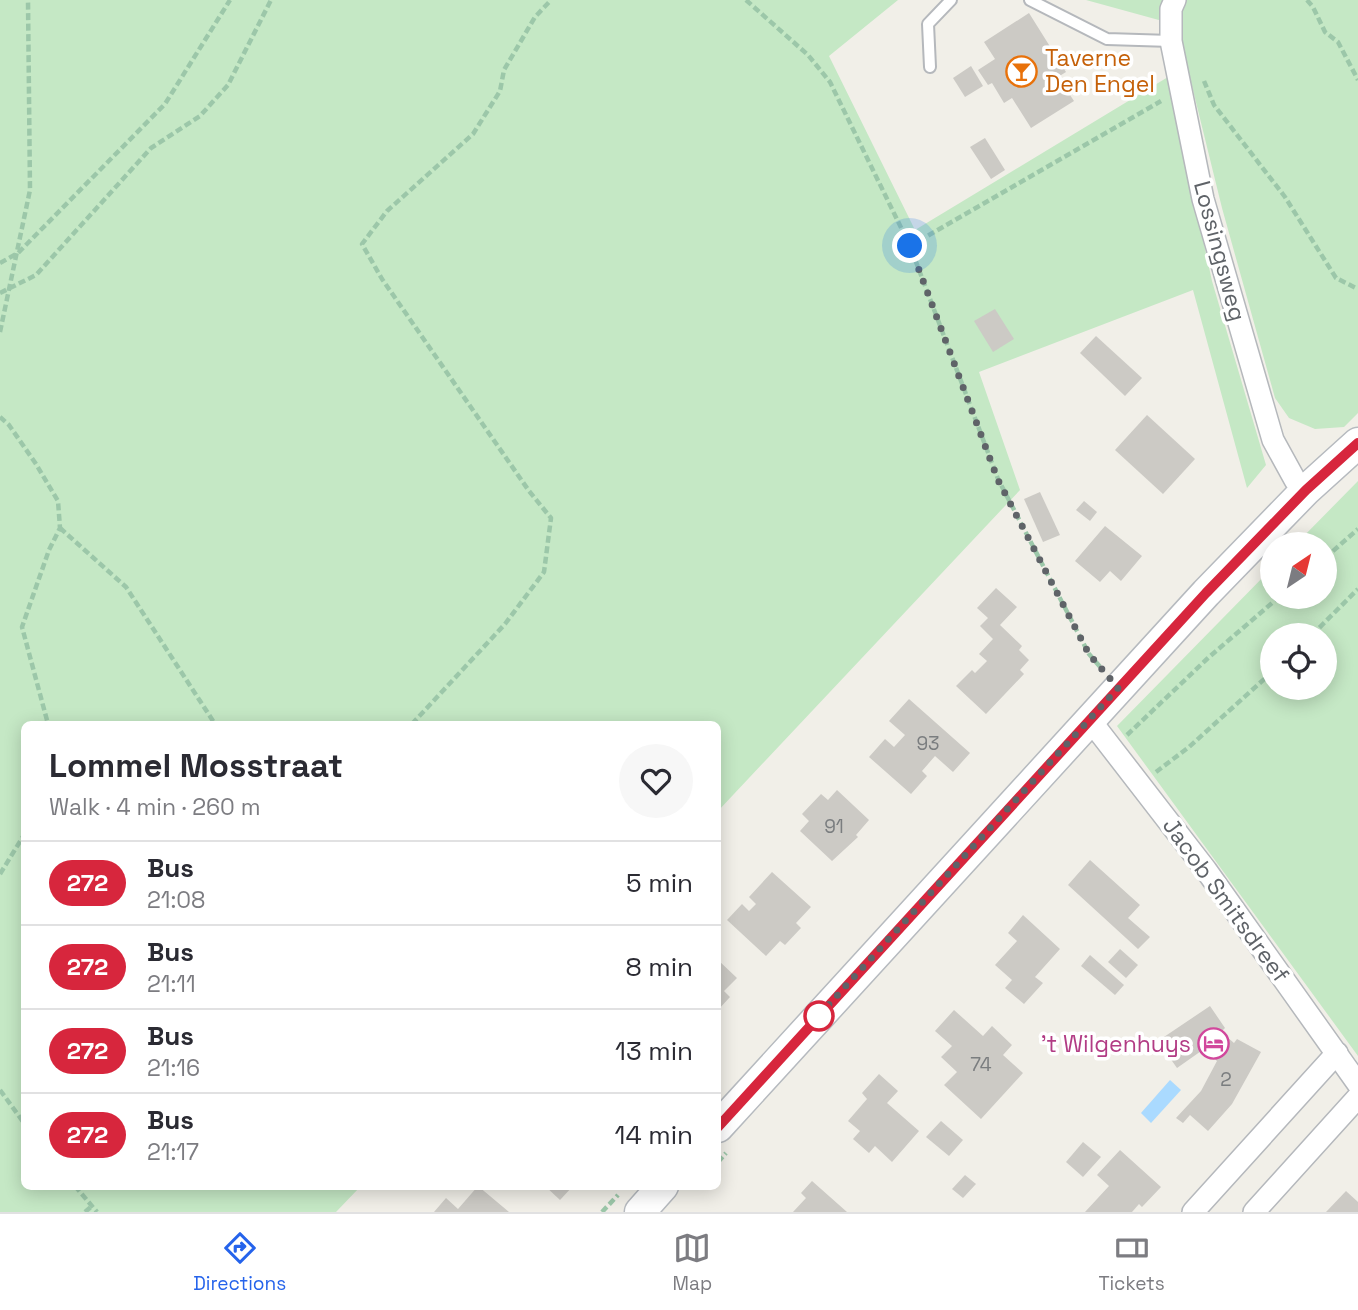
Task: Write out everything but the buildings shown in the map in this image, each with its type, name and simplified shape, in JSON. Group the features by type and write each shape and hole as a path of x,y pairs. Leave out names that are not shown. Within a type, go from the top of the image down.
{"main road":[{"path":"721,1124 1118,688 1306,490 1358,443"},
{"path":"640,1212 659,1190"}],"street":[{"name":"Lossingsweg","path":"1175,0 1171,9 1171,41 1203,199 1273,440 1290,471 1306,490"},
{"name":"Jacob Smitsdreef","path":"1090,720 1206,870 1358,1084"},
{"path":"1193,1212 1337,1053"},
{"path":"1254,1212 1358,1097"}],"lane":[{"path":"930,67 928,24 951,0"},
{"path":"1030,0 1107,39 1171,41"}],"path":[{"path":"0,332 30,190 28,0"},
{"path":"0,262 18,253 165,104 230,0"},
{"path":"0,293 36,275 151,148 200,116 228,85 271,0"},
{"path":"415,721 505,624 544,572 551,518 529,491 382,279 362,244 387,211 472,134 500,92 504,70 510,59 535,17 551,0"},
{"path":"746,0 808,55 830,82 910,246 998,480 1089,654 1118,688"},
{"path":"1307,0 1325,32 1338,42 1358,80"},
{"path":"910,246 1181,89"},
{"path":"1214,105 1284,197 1336,278 1358,289"},
{"path":"0,417 9,425 36,464 58,501 60,528 49,550 22,627 47,721"},
{"path":"60,528 126,587 213,721"},
{"path":"1337,547 1358,529"},
{"path":"1324,623 1358,589"},
{"path":"1112,748 1265,609"},
{"path":"1140,784 1189,747 1260,683"},
{"path":"0,874 21,839"},
{"path":"0,1090 21,1119"},
{"path":"78,1190 97,1212"},
{"path":"85,1212 92,1206"}],"green space":[{"path":"0,0 898,0 829,56 915,230 1168,77 1212,281 1266,465 1247,488 1193,290 979,372 1020,490 721,808 721,721 21,721 21,1190 357,1190 336,1212 0,1212"},
{"path":"1086,0 1358,0 1358,413 1344,427 1315,429 1289,418 1275,398 1222,208 1177,25"},
{"path":"1358,481 1358,1056 1117,726 1260,580 1260,609 1337,609 1337,532 1308,532"}],"water":[{"path":"1170,1080 1181,1090 1151,1123 1141,1113"}],"bus line":[{"name":"272","path":"721,1124 1206,593 1306,490 1358,443"}],"place":[{"name":"Taverne Den Engel","path":"1022,71"},
{"name":"'t Wilgenhuys","path":"1214,1044"}],"route":[{"path":"819,1016 811,1024 1118,688 1089,654 998,480 910,246"}]}
